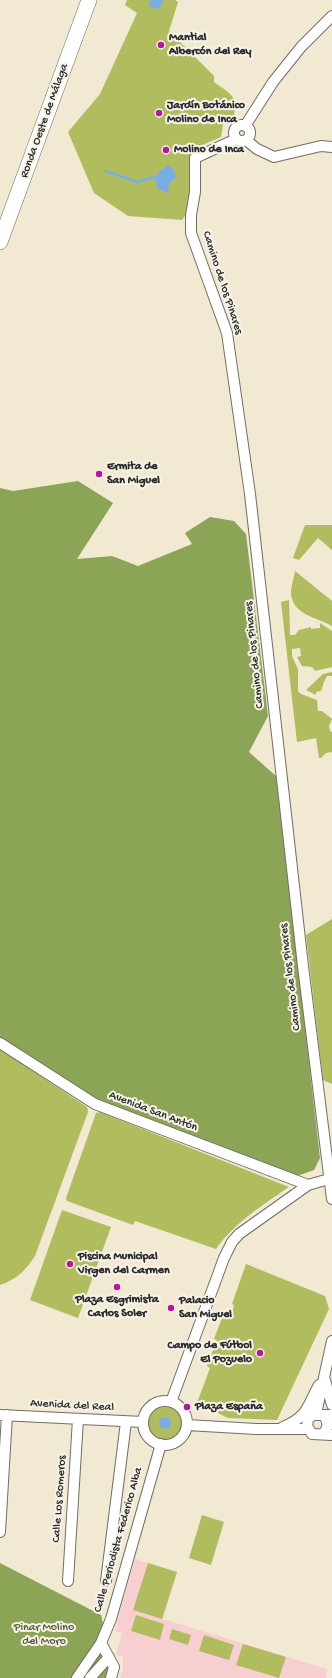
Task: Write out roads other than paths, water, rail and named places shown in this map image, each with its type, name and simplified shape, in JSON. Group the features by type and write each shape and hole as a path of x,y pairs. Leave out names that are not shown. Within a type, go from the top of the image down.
{"highway":[{"name":"Ronda Oeste de Málaga","path":"0,242 89,0"}],"street":[{"path":"332,16 301,47 273,82 245,126 240,125 236,128 234,135 274,157 321,146 332,147"},
{"name":"Camino de los Pinares","path":"241,139 196,158 195,192 191,215 191,233 227,333 250,494 303,966 332,1199"},
{"name":"Avenida San Antón","path":"0,1043 95,1104 308,1185"},
{"path":"171,1402 224,1258 232,1242 239,1234 308,1185 329,1179"},
{"path":"187,1425 308,1429 316,1435 327,1434 328,1425 324,1415 324,1376 332,1341"},
{"path":"324,1376 332,1405"},
{"path":"280,1429 292,1424 309,1408 314,1394 324,1376"},
{"path":"158,1402 171,1402 178,1405 186,1417 187,1425 185,1432 181,1438 168,1445 154,1442 144,1430 143,1422 148,1410 158,1402"},
{"path":"0,1532 4,1415"},
{"name":"Avenida del Real","path":"4,1415 143,1422"},
{"path":"308,1429 308,1419 324,1415"},
{"name":"Calle Los Romeros","path":"68,1581 78,1419"},
{"path":"106,1581 126,1422"},
{"name":"Calle Periodista Federico Alba","path":"77,1678 101,1643 110,1619 160,1444"},
{"path":"101,1643 114,1667 111,1678"},
{"path":"90,1678 109,1657"}],"water":[{"path":"150,0 163,0 158,9 149,6"},
{"path":"168,165 173,169 177,178 169,184 168,190 170,192 168,193 158,189 155,177"},
{"path":"163,1417 167,1417 171,1423 167,1429 163,1429 159,1425 159,1421"}],"waterway":[{"path":"106,171 137,182 155,177"}],"place":[{"name":"Mantial Albercón del Rey","path":"161,45"},
{"name":"Jardín Botánico Molino de Inca","path":"159,113"},
{"name":"Molino de Inca","path":"166,150"},
{"name":"Ermita de San Miguel","path":"99,474"},
{"name":"Piscina Municipal Virgen del Carmen","path":"70,1264"},
{"name":"Plaza Esgrimista Carlos Soler","path":"117,1287"},
{"name":"Palacio San Miguel","path":"171,1308"},
{"name":"Campo de Fútbol El Pozuelo","path":"260,1353"},
{"name":"Plaza España","path":"187,1407"}],"park label":[{"name":"Pinar Molino del Moro","path":"44,1635"}]}
